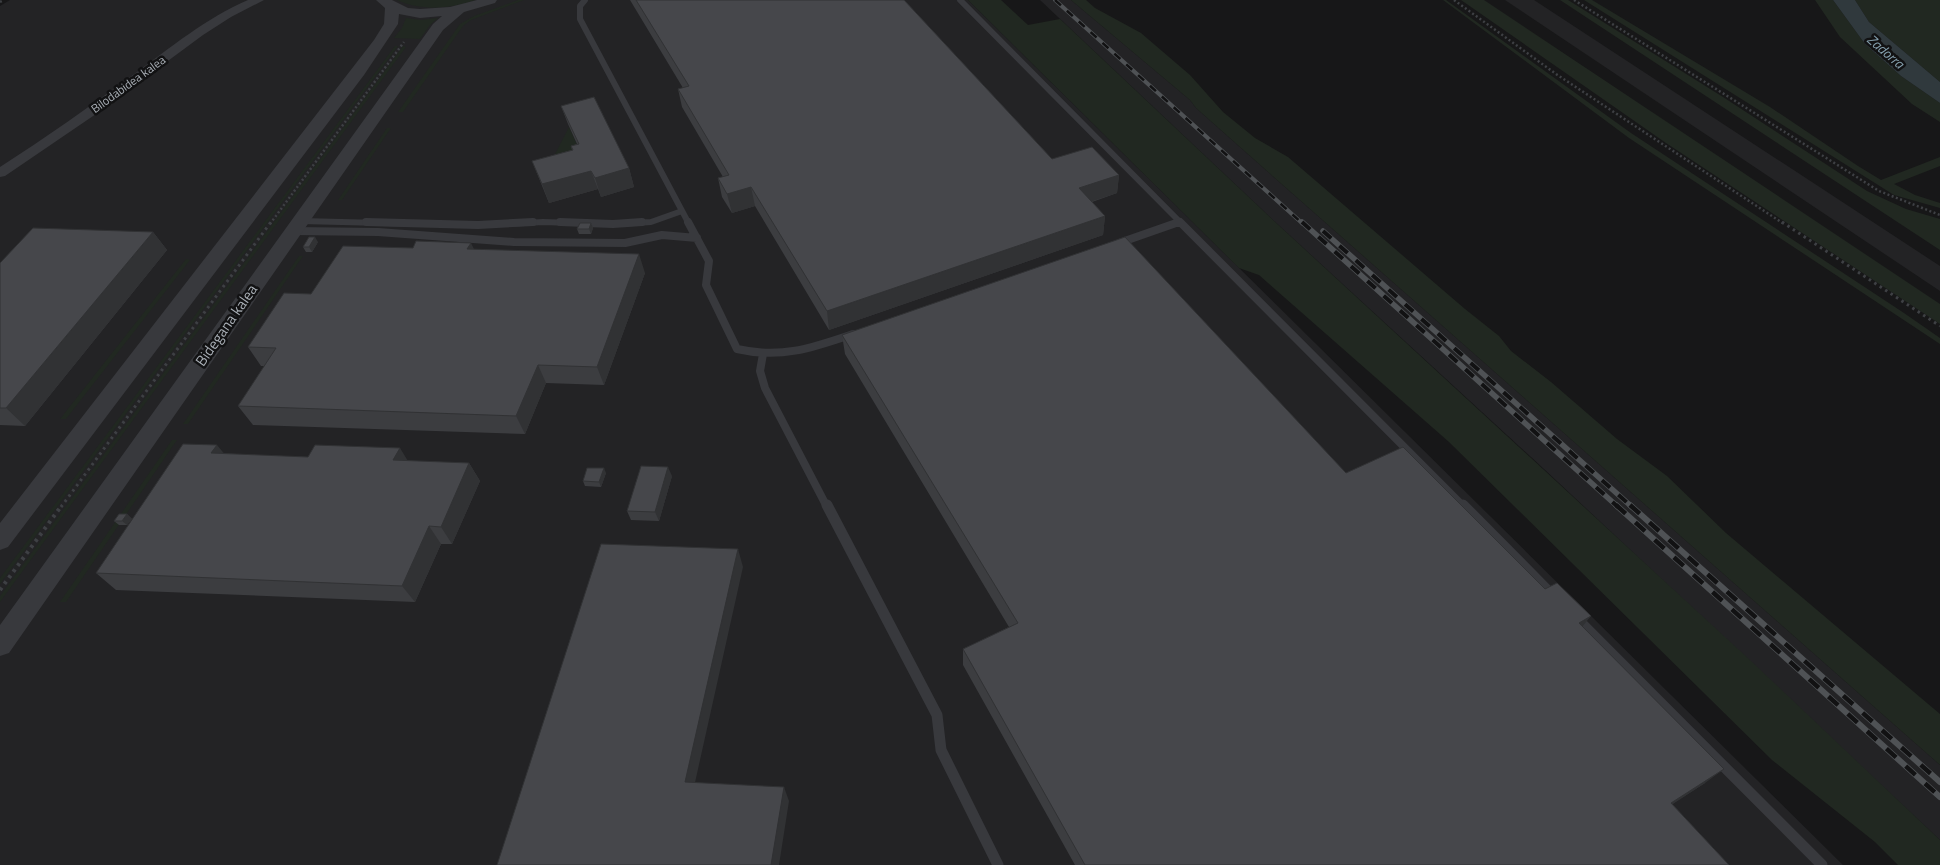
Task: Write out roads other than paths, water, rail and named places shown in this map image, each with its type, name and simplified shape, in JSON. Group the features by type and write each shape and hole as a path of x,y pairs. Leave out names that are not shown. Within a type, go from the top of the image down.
{"street":[{"name":"Bilodabidea kalea","path":"0,173 113,96 212,22 258,0"},
{"path":"0,540 359,72 381,41 390,24 387,4 410,12 425,13 458,10 490,0"},
{"name":"Bidegana kalea","path":"0,644 438,27 458,10"}],"lane":[{"path":"585,0 578,11 580,19 710,261 706,285 737,349 778,355 804,351 860,332"},
{"path":"960,0 1822,865"},
{"path":"297,226 543,222 621,224 652,222 682,211"},
{"path":"1114,244 1180,222"},
{"path":"297,226 514,242 625,243 668,235 697,238"},
{"path":"762,354 760,371 765,388 937,715 941,750 998,865"}],"water":[{"name":"Zadorra","path":"1833,0 1855,0 1869,22 1940,82 1940,103 1901,76 1865,44"}],"railway":[{"path":"1055,0 1303,224"},
{"path":"1302,222 1618,507"},
{"path":"1323,231 1632,507"},
{"path":"1616,505 1940,797"},
{"path":"1630,505 1940,782"}]}
